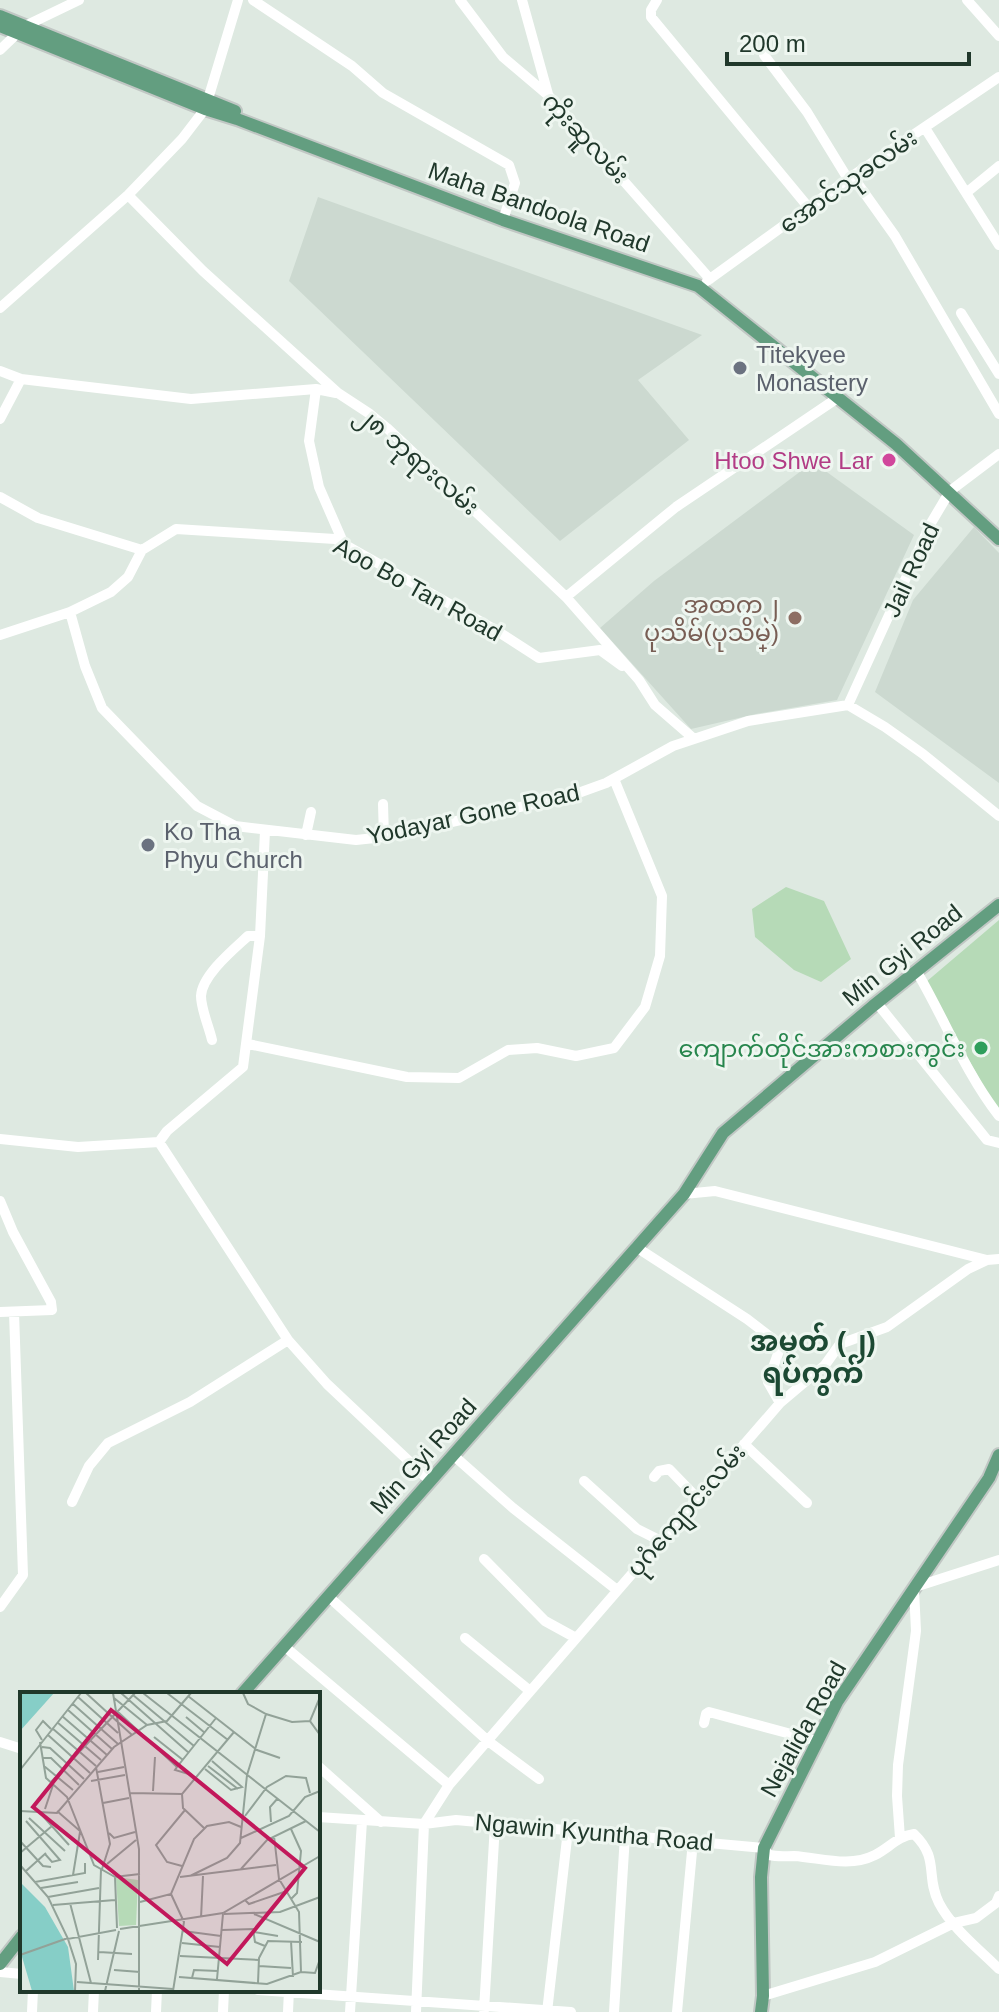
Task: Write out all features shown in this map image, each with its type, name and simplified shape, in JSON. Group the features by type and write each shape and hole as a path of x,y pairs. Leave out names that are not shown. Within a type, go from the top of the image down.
{"main road":[{"name":"Maha Bandoola Road","path":"0,16 20,29 206,105 505,216 704,282 834,382 999,527"},
{"name":"Maha Bandoola Road","path":"0,26 20,29"},
{"name":"Maha Bandoola Road","path":"704,282 839,397 953,488 999,539"},
{"name":"Min Gyi Road","path":"244,1692 684,1194 723,1133 999,905"},
{"name":"Nejalida Road","path":"761,2012 761,1877 764,1848 837,1702 989,1478 999,1455"},
{"path":"0,1964 20,1939"}],"street":[{"path":"0,50 20,29 79,0"},
{"path":"0,308 128,195 182,139 206,105 238,0"},
{"path":"253,0 352,66 383,93 509,165 515,183 505,216"},
{"name":"ကိုးဆူလမ်း","path":"460,0 503,57 549,96 704,282"},
{"path":"522,0 549,96"},
{"path":"657,0 651,17 809,208"},
{"path":"967,0 999,36"},
{"path":"764,55 895,236 999,414"},
{"name":"အောင်သုခလမ်း","path":"704,282 999,77"},
{"path":"925,128 999,245"},
{"path":"966,193 999,166"},
{"name":"၂၈ ဘုရားလမ်း","path":"128,195 203,271 338,393 387,428 566,597 639,680 655,705 693,738"},
{"path":"961,313 999,374"},
{"path":"0,371 21,379 191,399 316,389 338,393"},
{"path":"0,419 21,379"},
{"path":"316,389 309,441 319,487 343,542"},
{"path":"566,597 676,507 839,397"},
{"name":"Jail Road","path":"848,705 931,523 953,488 999,454"},
{"path":"0,497 38,518 142,550"},
{"name":"Aoo Bo Tan Road","path":"0,635 70,612 111,592 128,577 142,550 176,529 335,539 539,658 600,650 639,680"},
{"name":"Yodayar Gone Road","path":"70,612 85,666 102,708 197,806 235,826 265,831 356,840 384,837 570,796 614,779 673,746 748,721 848,705"},
{"path":"848,705 923,754 999,816"},
{"path":"248,1044 407,1077 459,1078 508,1050 537,1048 576,1056 614,1048 645,1007 660,956 662,896 614,779"},
{"path":"383,804 384,837"},
{"path":"306,835 311,812"},
{"path":"159,1142 167,1131 243,1067 260,936 265,831"},
{"path":"212,1040 201,996 207,980 222,960 248,936 260,936"},
{"path":"917,972 943,1024 999,1116"},
{"path":"877,1003 987,1140 999,1143"},
{"path":"0,1139 78,1147 159,1142"},
{"path":"159,1142 288,1340 327,1384 430,1481"},
{"path":"684,1194 715,1191 993,1260"},
{"path":"0,1201 51,1302 52,1310 0,1312"},
{"path":"636,1247 781,1345 768,1382 780,1403"},
{"name":"ပုဂံကျောင်းလမ်း","path":"424,1824 449,1785 780,1403 825,1365 840,1344 887,1327 968,1269 993,1260"},
{"path":"0,1607 23,1575 14,1312"},
{"path":"72,1502 89,1466 108,1443 190,1402 288,1340"},
{"path":"744,1444 807,1503"},
{"path":"453,1455 513,1508 617,1590"},
{"path":"654,1477 659,1471 669,1469 697,1498"},
{"path":"584,1481 637,1529 659,1540"},
{"path":"484,1559 545,1621 576,1638"},
{"path":"999,1560 915,1588 916,1631 898,1765 897,1796 900,1838 914,1834 927,1846 933,1890 941,1907 999,1969"},
{"path":"329,1597 488,1741 539,1779"},
{"path":"465,1638 530,1691"},
{"path":"284,1646 449,1785"},
{"path":"704,1723 709,1712 817,1741"},
{"path":"0,1742 20,1748"},
{"path":"320,1768 381,1822"},
{"name":"Ngawin Kyuntha Road","path":"320,1817 424,1824 456,1820 764,1848 769,1855 777,1857 850,1862 876,1854 900,1838"},
{"path":"350,2012 362,1821"},
{"path":"416,2006 424,1824"},
{"path":"484,2010 495,1824"},
{"path":"547,2011 568,1830"},
{"path":"614,2012 625,1835"},
{"path":"677,2012 693,1841"},
{"path":"763,1996 875,1962 954,1923 976,1918 996,1903 999,1896"},
{"path":"0,1972 20,1974"},
{"path":"32,2012 33,1992"},
{"path":"93,2012 94,1992"},
{"path":"156,2012 157,1992"},
{"path":"223,2012 224,1992"},
{"path":"301,1992 416,2006 571,2012"}],"shaded area":[{"path":"318,197 702,335 638,380 689,440 560,541 289,281"},
{"path":"813,462 914,535 837,700 691,729 600,628 654,581"},
{"path":"974,527 999,553 999,783 875,692 913,600"}],"green space":[{"path":"786,887 824,901 851,959 821,982 794,970 755,937 752,909"},
{"name":"ကျောက်တိုင်အားကစားကွင်း","path":"999,920 999,1114 926,982"}],"place":[{"name":"Titekyee Monastery","path":"740,368"},
{"name":"Htoo Shwe Lar","path":"889,460"},
{"name":"အထက၂ ပုသိမ်(ပုသိမ္)","path":"795,618"},
{"name":"Ko Tha Phyu Church","path":"148,845"},
{"name":"ကျောက်တိုင်အားကစားကွင်း","path":"981,1048"}],"district":[{"name":"အမှတ် (၂) ရပ်ကွက်","path":"813,1357"}]}
